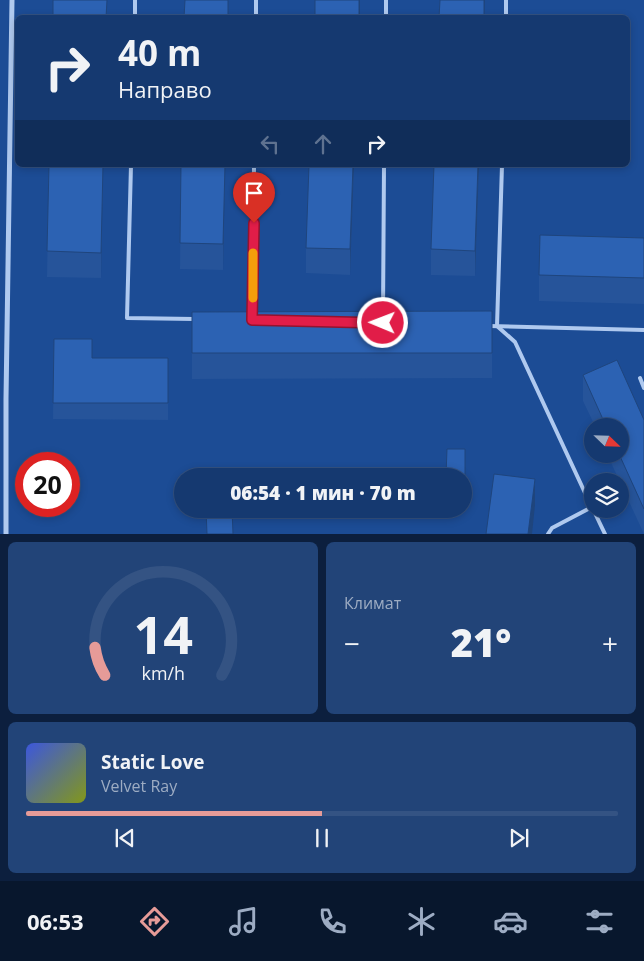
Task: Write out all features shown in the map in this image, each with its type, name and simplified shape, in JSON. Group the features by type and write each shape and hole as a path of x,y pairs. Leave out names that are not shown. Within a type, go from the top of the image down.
{"street":[{"path":"6,534 6,371 12,0"}],"lane":[{"path":"135,0 135,15"},
{"path":"256,0 256,15"},
{"path":"386,0 386,15"},
{"path":"506,0 506,15"},
{"path":"131,167 127,318 204,320"},
{"path":"252,320 254,167"},
{"path":"383,323 384,167"},
{"path":"497,326 502,167"},
{"path":"487,326 644,330"},
{"path":"497,326 515,342 584,489"},
{"path":"640,378 644,388"},
{"path":"548,534 552,528 584,512"},
{"path":"598,518 605,534"}],"building":[{"path":"53,0 107,0 106,15 53,15"},
{"path":"185,0 228,0 228,15 184,15"},
{"path":"315,0 359,0 359,15 315,15"},
{"path":"440,0 484,0 484,15 439,15"},
{"path":"49,167 103,167 101,253 47,251"},
{"path":"181,167 225,167 223,244 180,243"},
{"path":"309,167 353,167 350,249 306,248"},
{"path":"434,167 478,167 475,251 431,249"},
{"path":"540,235 644,238 644,278 539,275"},
{"path":"492,311 492,353 192,353 192,312"},
{"path":"54,339 92,339 92,358 168,358 168,403 53,403"},
{"path":"617,360 644,420 644,509 623,463 629,463 629,418 602,418 583,375"},
{"path":"447,449 465,449 465,468 446,468"},
{"path":"494,474 535,479 528,534 486,534"},
{"path":"206,518 232,518 233,534 207,534"}],"slow traffic":[{"path":"253,253 253,298"}],"route":[{"path":"254,223 252,320 383,323"}]}
